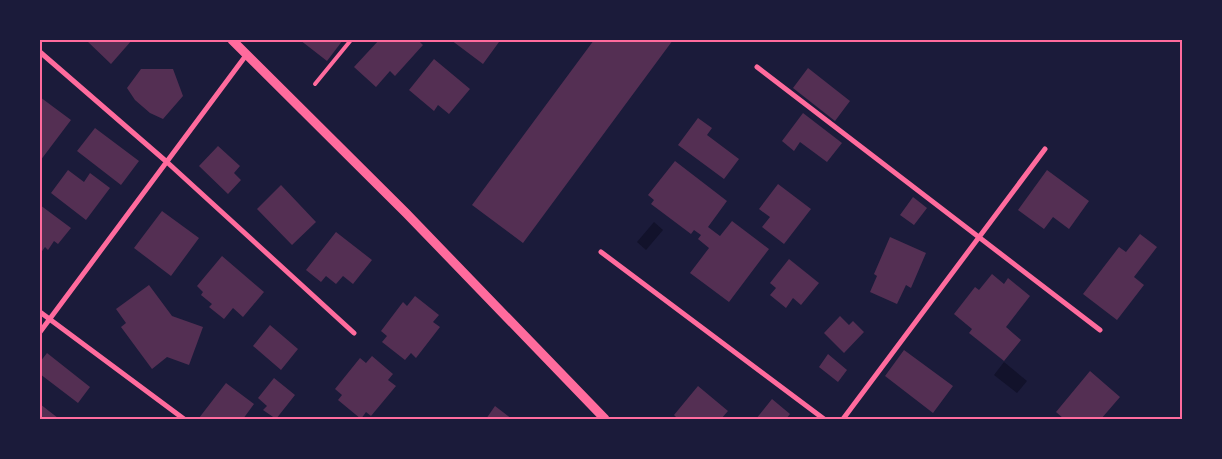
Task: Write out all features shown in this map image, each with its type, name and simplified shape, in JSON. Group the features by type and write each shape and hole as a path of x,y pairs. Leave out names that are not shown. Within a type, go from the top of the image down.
{"street":[{"path":"232,40 605,419"},
{"path":"40,52 168,163 354,334"},
{"path":"40,332 168,163 247,54"},
{"path":"757,67 1100,330"},
{"path":"842,419 1045,149"},
{"path":"601,252 824,419"},
{"path":"40,312 184,419"}],"lane":[{"path":"315,84 351,40"}],"shaded area":[{"path":"654,222 663,230 646,250 637,242"},
{"path":"1004,362 1027,381 1017,393 994,375"}],"building":[{"path":"86,40 132,40 111,64"},
{"path":"300,40 343,40 327,61"},
{"path":"379,40 418,40 423,45 395,76 390,71 376,87 354,67"},
{"path":"451,40 496,40 499,42 483,64"},
{"path":"594,40 673,40 523,243 472,205"},
{"path":"434,59 470,89 449,114 438,105 434,111 409,90"},
{"path":"808,68 850,101 835,121 793,88"},
{"path":"141,69 173,69 183,96 163,119 150,113 135,100 127,88"},
{"path":"40,97 71,120 40,161"},
{"path":"803,113 842,143 827,162 800,142 794,151 782,141"},
{"path":"698,118 712,128 707,135 739,159 724,179 678,145"},
{"path":"95,128 139,161 121,185 77,151"},
{"path":"218,146 240,166 234,173 241,180 228,194 199,166"},
{"path":"675,161 727,201 708,227 720,236 732,221 769,249 729,302 690,273 709,248 698,239 701,235 694,230 691,234 651,204 654,200 648,195"},
{"path":"68,170 84,182 90,173 110,188 86,220 51,193"},
{"path":"1047,170 1089,201 1069,229 1053,217 1044,229 1018,210"},
{"path":"778,184 811,209 784,244 762,227 770,217 759,209"},
{"path":"281,185 316,222 292,245 257,209"},
{"path":"913,197 927,208 914,225 900,215"},
{"path":"40,205 71,228 58,244 54,241 48,250 45,247 40,254"},
{"path":"162,211 199,238 171,276 134,248"},
{"path":"336,232 372,260 353,284 343,276 336,284 326,276 321,282 306,270"},
{"path":"1140,234 1157,247 1134,277 1144,285 1117,320 1083,294 1119,247 1126,252"},
{"path":"890,237 926,253 911,288 906,285 897,304 870,292 877,276 874,274"},
{"path":"222,256 264,292 243,317 233,308 224,319 209,307 212,304 201,295 203,292 197,286"},
{"path":"789,259 819,283 801,305 793,298 786,308 770,295 776,288 770,283"},
{"path":"992,274 1004,284 1008,278 1030,296 1006,327 1021,340 1004,361 969,333 972,329 954,314 975,287 979,290"},
{"path":"149,285 172,316 203,327 189,365 167,357 152,369 121,327 126,323 116,309"},
{"path":"415,296 439,315 433,322 440,327 416,358 411,353 405,360 382,342 387,336 381,331 403,302 407,306"},
{"path":"840,316 849,325 853,321 864,332 844,353 824,333"},
{"path":"270,325 298,349 281,370 253,346"},
{"path":"904,350 953,386 933,413 885,376"},
{"path":"47,353 90,387 78,403 40,374 40,362"},
{"path":"828,354 847,370 838,382 819,367"},
{"path":"372,356 393,374 388,380 396,386 371,416 366,412 361,419 338,400 342,395 335,389 360,358 366,363"},
{"path":"1090,371 1120,397 1101,419 1064,419 1056,412"},
{"path":"274,378 295,395 276,419 263,410 267,406 258,398"},
{"path":"226,383 254,404 243,419 199,418"},
{"path":"698,386 728,411 721,419 678,419 674,415"},
{"path":"772,399 790,414 786,419 756,419"},
{"path":"40,404 58,418 40,419"},
{"path":"495,406 512,419 486,419"}]}
